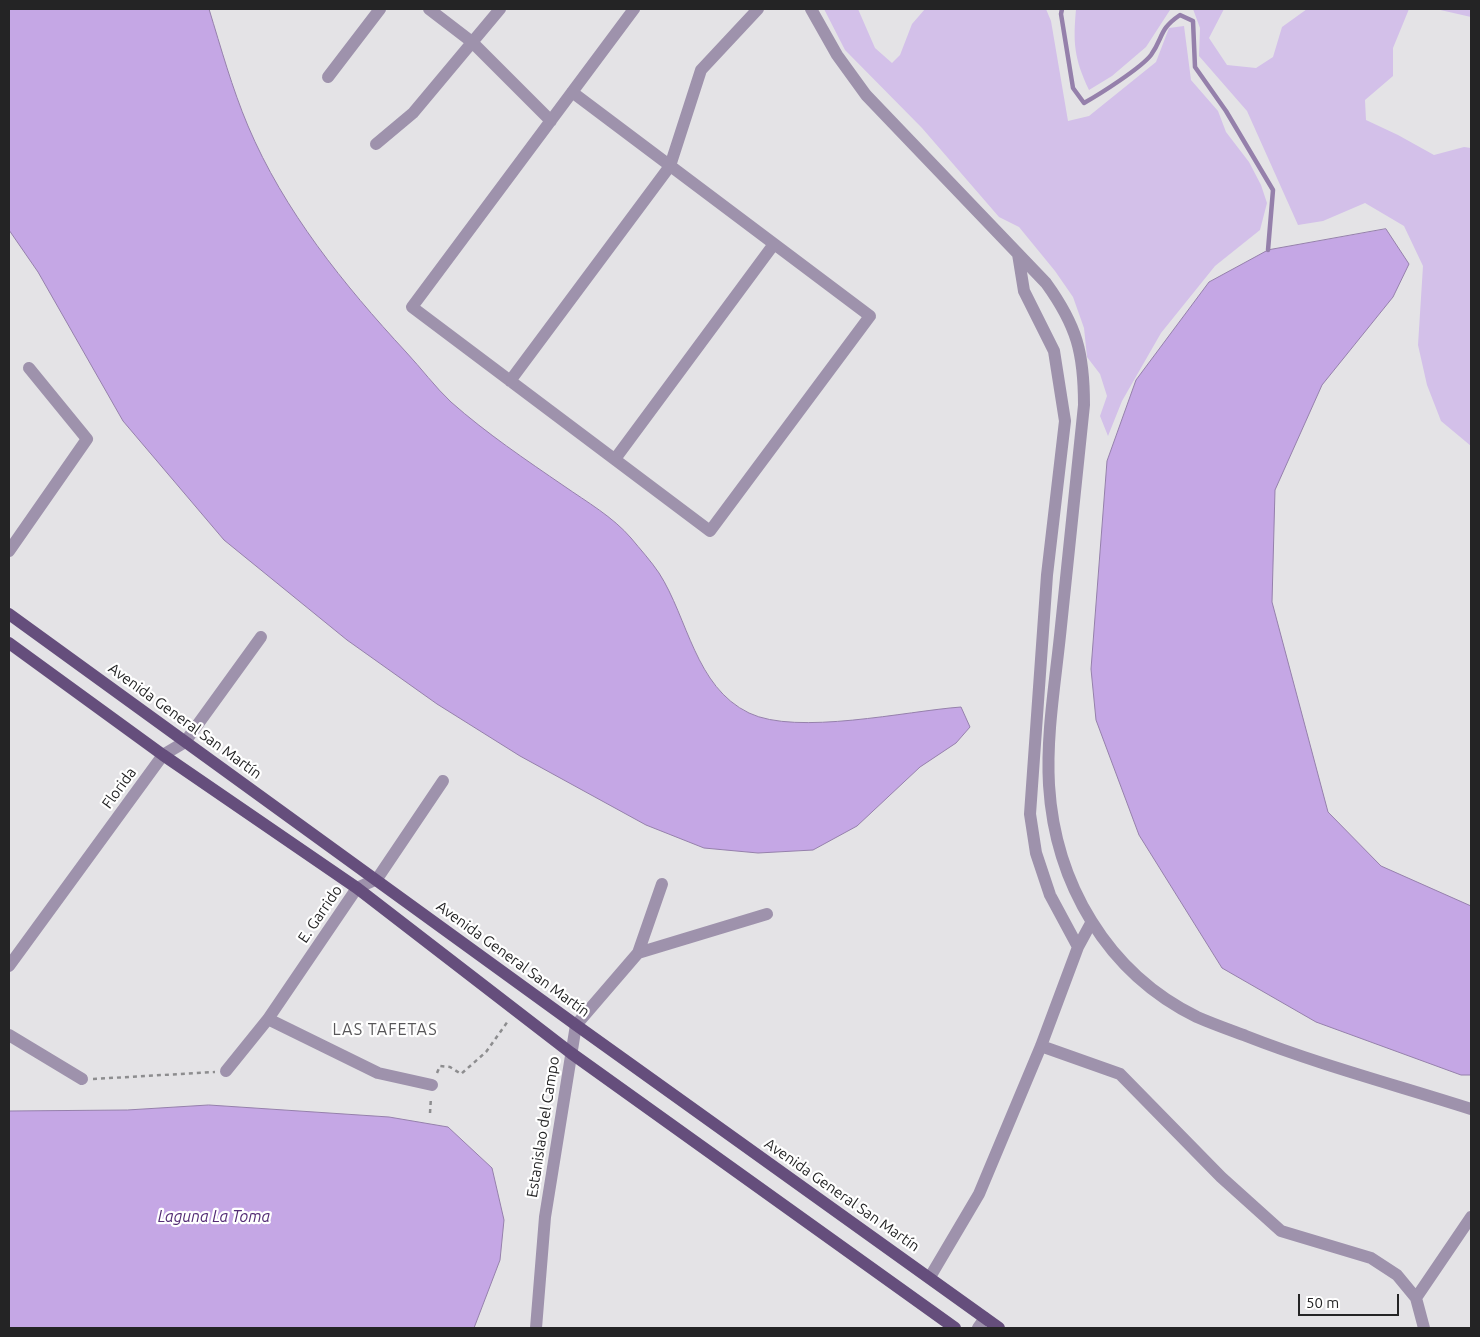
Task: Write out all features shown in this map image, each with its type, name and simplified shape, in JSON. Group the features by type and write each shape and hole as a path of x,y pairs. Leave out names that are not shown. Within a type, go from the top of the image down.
{"main road":[{"name":"Avenida General San Martín","path":"9,614 576,1025 930,1277 981,1323 999,1328"},
{"path":"9,643 163,755 357,888 571,1053 955,1328"}],"street":[{"path":"328,77 380,9"},
{"path":"429,9 472,42 551,122"},
{"path":"376,144 413,113 500,9"},
{"path":"572,92 870,316 710,532 412,307 551,122 572,92 634,9"},
{"path":"510,381 670,166 702,70 758,9"},
{"path":"811,9 837,55 866,95 1046,283 1065,310 1078,341 1084,372 1084,405 1051,723 1049,782 1053,824 1063,865 1091,923 1118,960 1157,993 1197,1017 1284,1051 1471,1109"},
{"path":"615,459 774,244"},
{"path":"1018,254 1024,291 1054,351 1065,421 1047,575 1030,814 1036,852 1050,895 1078,947"},
{"path":"9,551 87,439 29,368"},
{"name":"Florida","path":"9,966 163,755 184,742 261,637"},
{"path":"377,879 443,781"},
{"name":"E. Garrido","path":"226,1071 268,1019 357,888 377,879"},
{"path":"576,1025 638,953 662,884"},
{"path":"638,953 767,914"},
{"path":"930,1277 980,1194 1041,1046 1078,947 1091,923"},
{"path":"268,1019 378,1073 432,1085"},
{"name":"Estanislao del Campo","path":"536,1328 545,1217 576,1025"},
{"path":"9,1035 82,1080"},
{"path":"1041,1046 1120,1074 1221,1177 1282,1231 1370,1258 1397,1275 1416,1298 1424,1328"},
{"path":"1416,1298 1471,1217"}],"path":[{"path":"430,1113 432,1085 440,1066 450,1067 461,1074 486,1052 516,1010"},
{"path":"82,1080 226,1071"}],"shaded area":[{"path":"824,9 858,9 875,48 892,63 900,55 912,24 925,9 1046,9 1051,21 1068,121 1089,116 1156,62 1169,28 1184,26 1191,80 1218,111 1226,132 1249,162 1261,185 1267,203 1260,230 1215,266 1161,333 1122,401 1108,436 1100,416 1107,396 1100,374 1087,357 1084,328 1073,297 1055,271 1019,227 999,217 922,128 845,50"},
{"path":"1076,9 1175,9 1170,10 1146,47 1112,76 1089,90 1080,69 1076,50"},
{"path":"1193,9 1224,9 1209,38 1227,65 1256,68 1273,57 1282,27 1307,9 1409,9 1393,48 1393,76 1365,100 1366,120 1434,155 1464,147 1471,148 1471,446 1441,421 1427,385 1418,345 1423,266 1404,226 1365,203 1323,221 1298,225 1247,111 1199,56 1200,28"},
{"path":"1436,9 1471,9 1471,17"}],"water":[{"path":"9,9 209,9 232,83 248,126 279,188 317,246 383,327 451,402 506,446 591,504 624,530 659,573 704,669 716,686 731,701 749,713 770,720 795,722 852,720 961,707 970,727 956,743 920,767 857,826 813,850 758,853 704,848 646,825 520,756 437,704 347,640 224,540 123,421 38,272 9,230"},
{"path":"1386,229 1409,264 1393,297 1322,385 1275,490 1272,602 1328,812 1381,866 1471,906 1471,1075 1461,1075 1316,1022 1222,968 1139,835 1096,720 1091,669 1107,461 1136,380 1209,282 1268,250"},
{"name":"Laguna La Toma","path":"209,1105 389,1117 448,1127 492,1168 504,1220 500,1260 474,1328 9,1328 9,1111 127,1110"}],"waterway":[{"path":"1062,9 1061,14 1073,88 1084,103 1139,67 1151,55 1168,25 1173,20 1180,15 1193,21 1195,67 1226,111 1273,190 1268,250"}],"district":[{"name":"LAS TAFETAS","path":"385,1030"}]}
